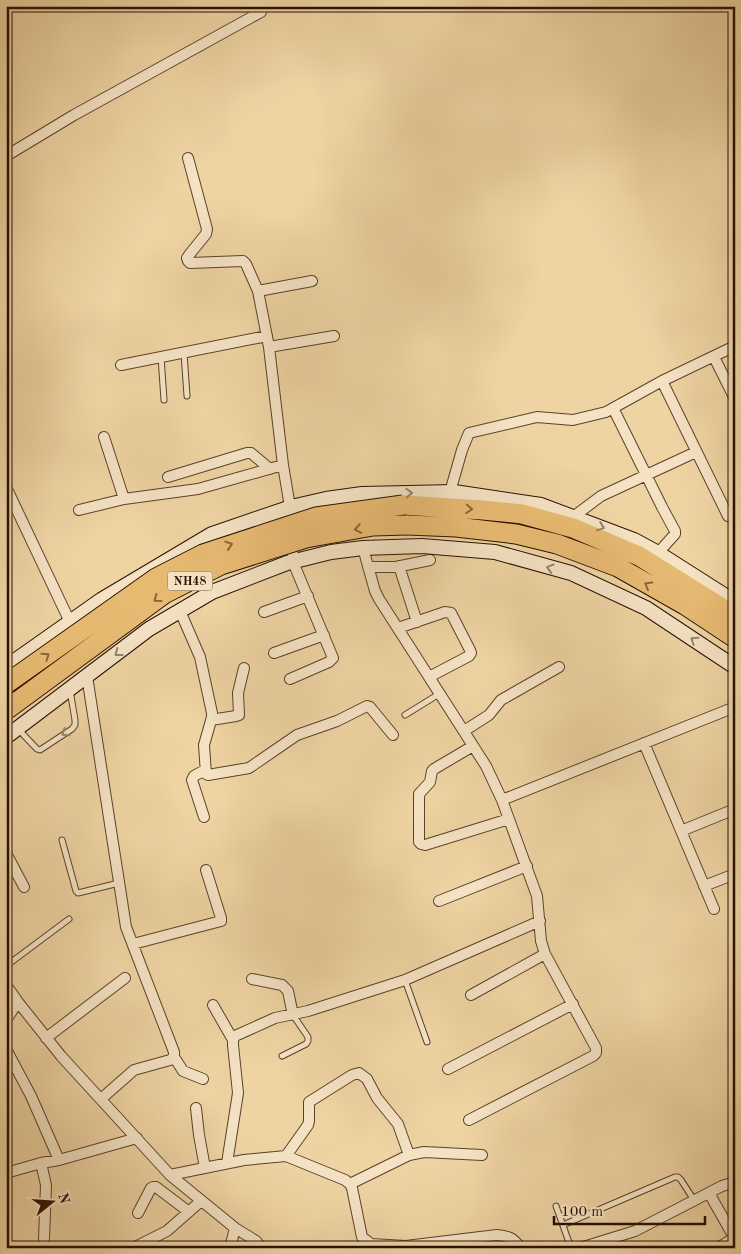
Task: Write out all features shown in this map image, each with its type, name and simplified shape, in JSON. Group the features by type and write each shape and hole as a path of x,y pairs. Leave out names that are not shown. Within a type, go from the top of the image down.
{"highway":[{"name":"NH48","path":"6,684 156,578 203,554 316,517 403,505 522,514 573,528 639,556 735,616"},
{"name":"NH48","path":"6,710 164,594 221,565 306,538 373,526 456,527 516,534 557,544 618,567 685,605 735,638"}],"street":[{"path":"6,156 74,115 261,12"},
{"path":"188,158 208,229 187,258 188,261 190,263 243,261 258,291 268,341 283,465 295,507 297,561 308,596 332,654 332,660 290,679"},
{"path":"258,291 312,281"},
{"path":"121,365 184,353 268,341 334,336"},
{"path":"450,492 469,433 537,417 572,420 606,412 662,381 735,346"},
{"path":"714,357 735,399"},
{"path":"662,381 728,516"},
{"path":"613,408 675,534 658,553"},
{"path":"104,437 124,499"},
{"path":"573,516 596,500 646,474 696,452"},
{"path":"168,477 247,453 251,453 270,469"},
{"path":"79,510 124,499 198,489 283,465"},
{"path":"6,486 70,622"},
{"path":"6,667 101,600 212,534 295,507 326,499 362,494 450,492 541,505 634,540 735,602"},
{"path":"12,732 149,629 212,592 287,563 332,552 363,548 422,546 495,552 571,574 646,608 735,667"},
{"path":"363,548 378,599 486,766 502,800 538,896 541,941 545,954 596,1048 596,1053 593,1056 469,1120"},
{"path":"368,567 399,566 430,560"},
{"path":"399,566 417,622"},
{"path":"264,612 308,596"},
{"path":"180,611 201,662 212,713 204,745 206,774 249,768 297,735 337,721 367,706 370,707 393,735"},
{"path":"398,628 446,612 451,613 471,653 469,656 429,677"},
{"path":"274,653 324,635"},
{"path":"464,731 489,715 501,700 559,667"},
{"path":"211,720 239,714 238,693 244,668"},
{"path":"87,676 126,927 174,1052 174,1057 183,1071 203,1079"},
{"path":"502,800 735,707"},
{"path":"644,743 714,909"},
{"path":"473,746 434,769 430,782 418,794 419,842 425,845 509,818"},
{"path":"204,817 192,780 194,776 205,770"},
{"path":"681,831 735,809"},
{"path":"6,853 24,887"},
{"path":"439,901 527,866"},
{"path":"133,944 221,921 222,918 206,870"},
{"path":"704,886 735,874"},
{"path":"233,1040 236,1036 270,1020 308,1011 405,980 540,921"},
{"path":"472,995 545,954"},
{"path":"46,1038 124,978"},
{"path":"252,979 282,985 288,991 293,1015"},
{"path":"6,985 61,1056 170,1175 235,1228 256,1241 261,1248"},
{"path":"6,1020 18,1002"},
{"path":"448,1069 572,1004"},
{"path":"213,1005 233,1040 238,1093 227,1163"},
{"path":"6,1050 31,1096 59,1160"},
{"path":"101,1099 134,1070 170,1060 174,1057"},
{"path":"286,1156 308,1126 309,1102 352,1075 359,1073 366,1079 377,1098 398,1124 409,1154"},
{"path":"196,1108 206,1168"},
{"path":"6,1172 59,1160 137,1138"},
{"path":"350,1184 409,1154 424,1152 482,1155"},
{"path":"170,1175 244,1160 286,1156 345,1180 350,1184 362,1237 371,1244 405,1247 497,1235 508,1236 516,1241 520,1248"},
{"path":"41,1163 46,1185 44,1238"},
{"path":"580,1248 635,1231 722,1186 735,1182"},
{"path":"138,1213 151,1188 154,1186 189,1212"},
{"path":"709,1193 735,1238 718,1248"},
{"path":"133,1248 167,1232 202,1201"},
{"path":"230,1248 235,1228"}],"lane":[{"path":"184,353 187,396"},
{"path":"161,358 164,400"},
{"path":"12,732 40,750 72,729 75,725 75,720 70,689"},
{"path":"405,715 440,694"},
{"path":"62,840 78,893 119,883"},
{"path":"6,966 69,919"},
{"path":"405,980 428,1042"},
{"path":"282,1056 306,1044 308,1041 293,1015"},
{"path":"563,1225 675,1177 681,1180 694,1200"},
{"path":"556,1206 571,1248"}]}
